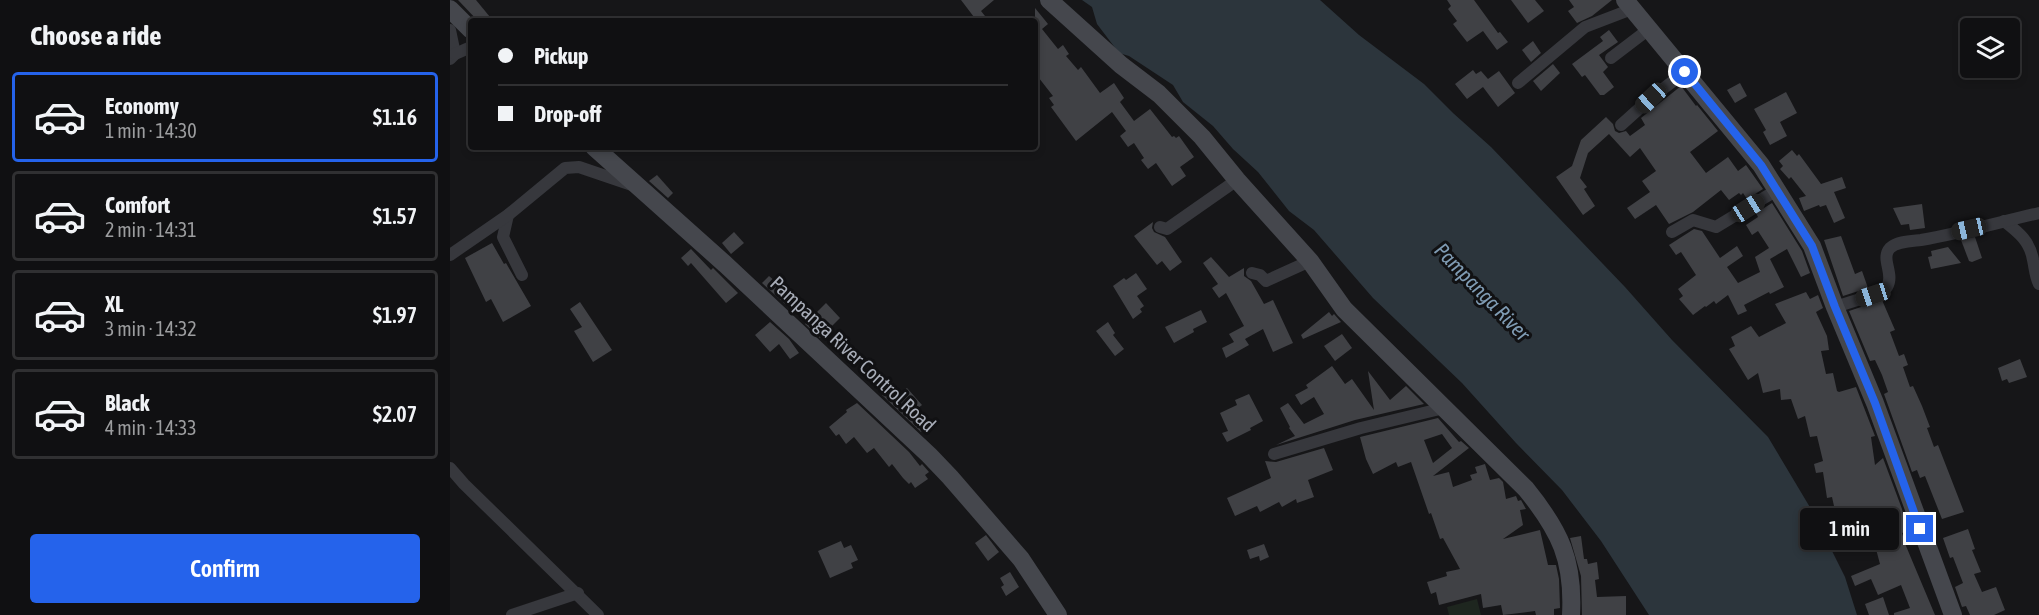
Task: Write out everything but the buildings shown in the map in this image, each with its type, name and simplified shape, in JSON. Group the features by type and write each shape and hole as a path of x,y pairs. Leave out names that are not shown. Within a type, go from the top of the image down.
{"street":[{"path":"1049,0 1121,65 1159,94 1202,137 1237,180 1310,261 1344,309 1526,489 1550,522 1564,549 1570,568 1571,615"},
{"path":"1518,83 1585,27 1628,4 1685,72 1761,165 1812,246 1875,403 1953,615"},
{"path":"450,9 468,27"},
{"path":"1611,57 1649,29"},
{"path":"450,30 453,57 468,49"},
{"path":"1621,125 1685,72"},
{"name":"Pampanga River Control Road","path":"597,150 811,344 943,470 1021,559 1058,615"},
{"path":"450,255 508,215 560,171 569,167 579,167 639,187"},
{"path":"1160,227 1167,229 1178,223 1237,180"},
{"path":"1672,232 1693,220 1716,227 1777,190"},
{"path":"1835,307 1873,295 1887,287 1891,276 1886,260 1887,253 1896,244 2039,213"},
{"path":"508,215 503,237 522,275"},
{"path":"2004,221 2025,238 2039,284"},
{"path":"1252,273 1260,275 1266,281 1310,261"},
{"path":"1274,454 1361,428 1444,408"},
{"path":"450,468 598,615"},
{"path":"512,615 578,593"}],"shaded area":[{"path":"1477,599 1481,615 1449,615 1447,607"}],"water":[{"name":"Pampanga River","path":"1082,0 1320,0 1359,35 1424,84 1491,147 1625,287 1672,340 1768,437 1811,509 1845,577 1857,615 1649,615 1601,541 1562,490 1462,383 1373,298 1314,230 1289,211 1258,172 1213,126 1183,102 1173,85 1129,56 1119,53 1097,24 1092,7"}],"route":[{"path":"1685,72 1761,165 1812,246 1875,403 1920,529"}]}
